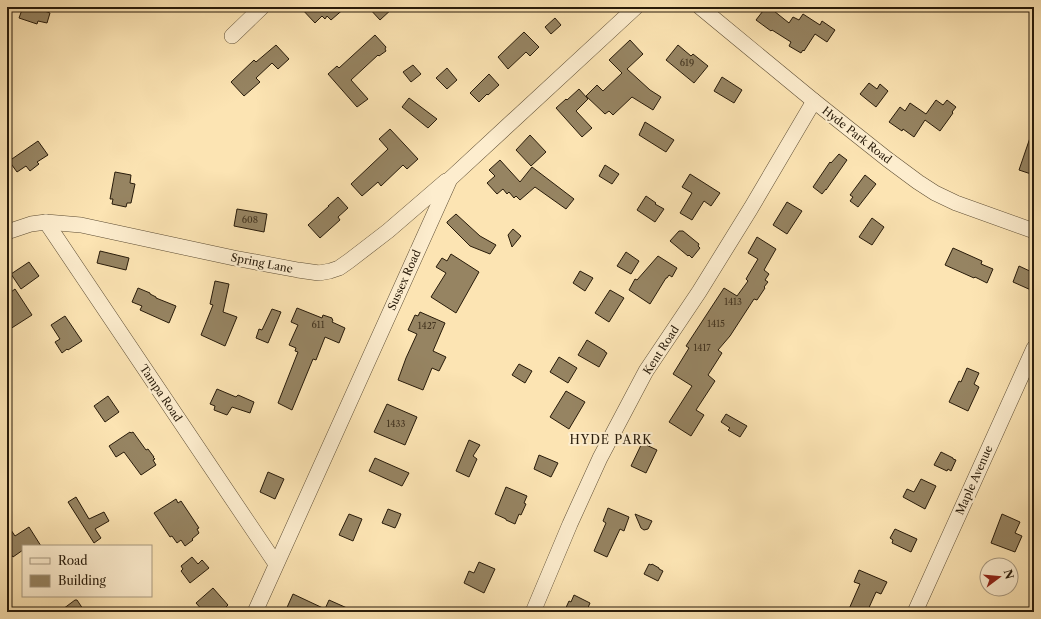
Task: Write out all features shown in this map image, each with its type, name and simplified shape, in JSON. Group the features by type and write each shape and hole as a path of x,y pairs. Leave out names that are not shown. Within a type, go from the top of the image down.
{"street":[{"path":"232,36 262,7"},
{"name":"Sussex Road","path":"255,612 450,179 636,7"},
{"name":"Hyde Park Road","path":"700,7 814,101 918,182 935,193 956,203 1034,231"},
{"name":"Kent Road","path":"533,612 600,458 643,378 751,208 814,101"},
{"name":"Spring Lane","path":"7,232 31,224 46,222 81,225 234,258 319,273 339,268 349,261 388,231 450,179"},
{"name":"Tampa Road","path":"46,222 276,564"},
{"name":"Maple Avenue","path":"914,612 1034,348"}],"building":[{"path":"23,7 34,7 50,13 47,23 38,21 37,24 19,18"},
{"path":"300,7 346,7 331,20 327,16 325,19 322,16 315,23"},
{"path":"368,7 394,7 380,20"},
{"path":"766,7 777,7 774,11 789,23 793,17 799,20 803,14 820,25 822,21 835,30 827,42 815,34 804,51 803,50 801,53 789,46 791,42 772,30 771,31 756,20"},
{"path":"555,18 561,25 551,34 545,27"},
{"path":"524,32 539,47 530,56 526,52 508,69 498,57"},
{"path":"375,35 386,47 386,51 379,56 378,55 351,80 368,99 357,107 328,74 337,66 339,68"},
{"path":"630,40 643,54 627,69 650,90 661,97 653,110 632,97 613,115 609,111 605,114 586,96 597,85 603,91 622,73 609,60"},
{"path":"276,45 289,59 278,69 272,63 256,78 260,82 244,96 231,82 254,60 256,62"},
{"path":"678,45 691,56 693,54 708,66 694,83 666,60"},
{"path":"413,65 421,74 411,82 403,72"},
{"path":"447,68 457,80 447,89 436,78"},
{"path":"489,74 499,85 479,102 470,93"},
{"path":"722,77 742,90 734,103 714,91"},
{"path":"869,83 877,89 880,84 888,91 876,107 860,94"},
{"path":"579,89 588,99 576,111 592,128 582,137 556,108"},
{"path":"409,98 437,119 428,128 402,107"},
{"path":"936,100 943,105 947,100 956,107 940,131 925,120 914,137 903,129 902,131 889,122 900,107 905,111 910,103 926,114"},
{"path":"645,122 674,140 666,152 639,135"},
{"path":"390,129 418,159 407,169 403,165 381,186 378,182 362,196 351,184 388,149 379,139"},
{"path":"1032,132 1034,133 1034,175 1019,170"},
{"path":"530,135 546,152 531,166 516,150"},
{"path":"38,141 48,155 37,162 39,164 30,171 26,166 17,172 9,161"},
{"path":"839,154 847,160 822,194 813,187 830,162 831,163"},
{"path":"500,160 520,182 532,167 574,199 566,209 535,187 520,200 516,196 514,198 509,192 507,194 503,189 497,194 487,183 495,176 489,170"},
{"path":"605,165 619,174 612,184 599,176"},
{"path":"115,172 131,175 130,183 135,184 131,203 127,203 126,207 112,204 113,199 110,199"},
{"path":"690,174 720,193 711,206 704,201 692,220 680,213 692,193 682,187"},
{"path":"865,175 876,184 858,207 850,201 853,197 850,195"},
{"path":"646,196 656,203 655,204 664,209 655,222 637,210"},
{"path":"338,197 348,208 338,217 340,220 320,238 308,225"},
{"path":"787,202 802,211 787,234 773,225"},
{"path":"237,209 267,214 264,232 234,226"},
{"path":"456,214 480,236 496,245 490,254 470,246 447,223"},
{"path":"872,218 884,227 872,245 859,237"},
{"path":"513,229 521,236 512,247 508,235"},
{"path":"679,231 683,231 699,244 698,246 700,248 692,258 670,241"},
{"path":"757,237 776,249 764,270 769,274 765,280 768,282 757,300 754,299 730,336 718,350 722,353 708,375 715,381 696,410 704,415 691,436 669,422 692,386 673,374 689,348 686,346 724,288 737,296 748,281 746,279 758,259 748,253"},
{"path":"953,248 982,261 981,264 993,269 987,283 945,265"},
{"path":"100,251 129,258 126,270 97,263"},
{"path":"626,252 639,261 631,274 617,266"},
{"path":"451,254 479,272 456,313 431,297 446,273 436,267 442,258 447,261"},
{"path":"658,256 677,268 672,277 669,275 666,278 650,304 629,290 635,279 637,280"},
{"path":"29,262 39,276 21,289 11,274"},
{"path":"1019,266 1034,273 1034,283 1031,290 1013,282"},
{"path":"580,271 593,278 585,291 573,283"},
{"path":"215,281 229,284 223,312 237,317 225,346 201,335 213,305 210,304"},
{"path":"138,288 150,293 156,298 176,306 169,323 140,310 142,306 132,302"},
{"path":"15,289 32,315 7,331 7,295"},
{"path":"610,290 624,298 609,322 595,313"},
{"path":"297,308 322,318 323,315 332,318 332,322 345,328 339,343 325,337 316,360 313,359 292,410 278,403 298,352 295,351 296,348 289,345 298,325 291,322"},
{"path":"272,309 281,312 268,343 256,338 259,329 262,330"},
{"path":"420,312 445,323 433,351 446,357 439,371 432,368 423,390 398,380 417,334 408,330 415,315 418,316"},
{"path":"65,316 82,341 62,353 55,342 60,339 51,325"},
{"path":"587,340 607,353 599,367 578,355"},
{"path":"559,357 577,368 568,383 550,372"},
{"path":"519,364 532,371 525,383 512,375"},
{"path":"967,368 979,373 974,384 979,387 968,411 949,402 959,381 961,382"},
{"path":"217,389 236,397 238,395 254,402 250,413 232,407 227,415 214,410 215,406 210,404"},
{"path":"566,391 585,402 569,429 550,417"},
{"path":"108,396 119,412 105,422 94,406"},
{"path":"387,404 417,417 405,445 374,432"},
{"path":"726,414 747,426 740,437 728,430 730,428 721,422"},
{"path":"130,432 133,432 146,450 148,449 155,459 153,460 156,465 141,475 124,452 116,457 109,446"},
{"path":"469,440 480,445 473,456 477,459 469,477 456,471"},
{"path":"642,443 657,450 646,473 631,466"},
{"path":"941,452 956,460 951,471 948,469 947,471 934,465"},
{"path":"539,455 558,463 551,477 534,469"},
{"path":"375,458 409,473 402,486 369,471"},
{"path":"268,472 284,479 275,499 260,492"},
{"path":"921,479 936,486 925,509 903,497 907,489 914,492"},
{"path":"506,487 527,496 524,503 526,504 521,515 519,514 515,524 495,514"},
{"path":"76,497 89,519 104,512 109,521 95,529 101,538 94,543 68,502"},
{"path":"176,499 178,503 181,501 199,528 197,529 199,533 185,546 181,540 177,543 172,536 170,537 154,513"},
{"path":"608,508 629,517 624,531 620,529 607,557 594,551 606,523 603,521"},
{"path":"388,509 401,514 395,528 382,523"},
{"path":"349,514 362,519 353,541 339,535"},
{"path":"635,514 652,521 648,529 644,530 641,528"},
{"path":"1002,514 1020,522 1015,533 1022,536 1015,552 991,543"},
{"path":"7,524 15,536 29,527 40,545 22,545 22,551 13,557 7,549"},
{"path":"895,529 917,539 911,552 892,543 893,540 890,538"},
{"path":"192,557 198,564 202,560 209,568 190,583 181,571 183,569 181,566"},
{"path":"479,562 495,569 484,593 464,583 469,571 474,573"},
{"path":"649,564 652,564 663,571 658,581 644,574"},
{"path":"859,570 887,582 881,594 876,592 867,612 856,612 849,609 860,584 854,582"},
{"path":"213,588 228,605 221,612 204,612 196,603"},
{"path":"293,594 325,609 329,600 356,612 285,612"},
{"path":"574,595 590,603 587,610 592,612 564,612 569,601 571,602"},
{"path":"77,600 85,612 59,612"}],"district":[{"name":"HYDE PARK","path":"611,440"}]}
